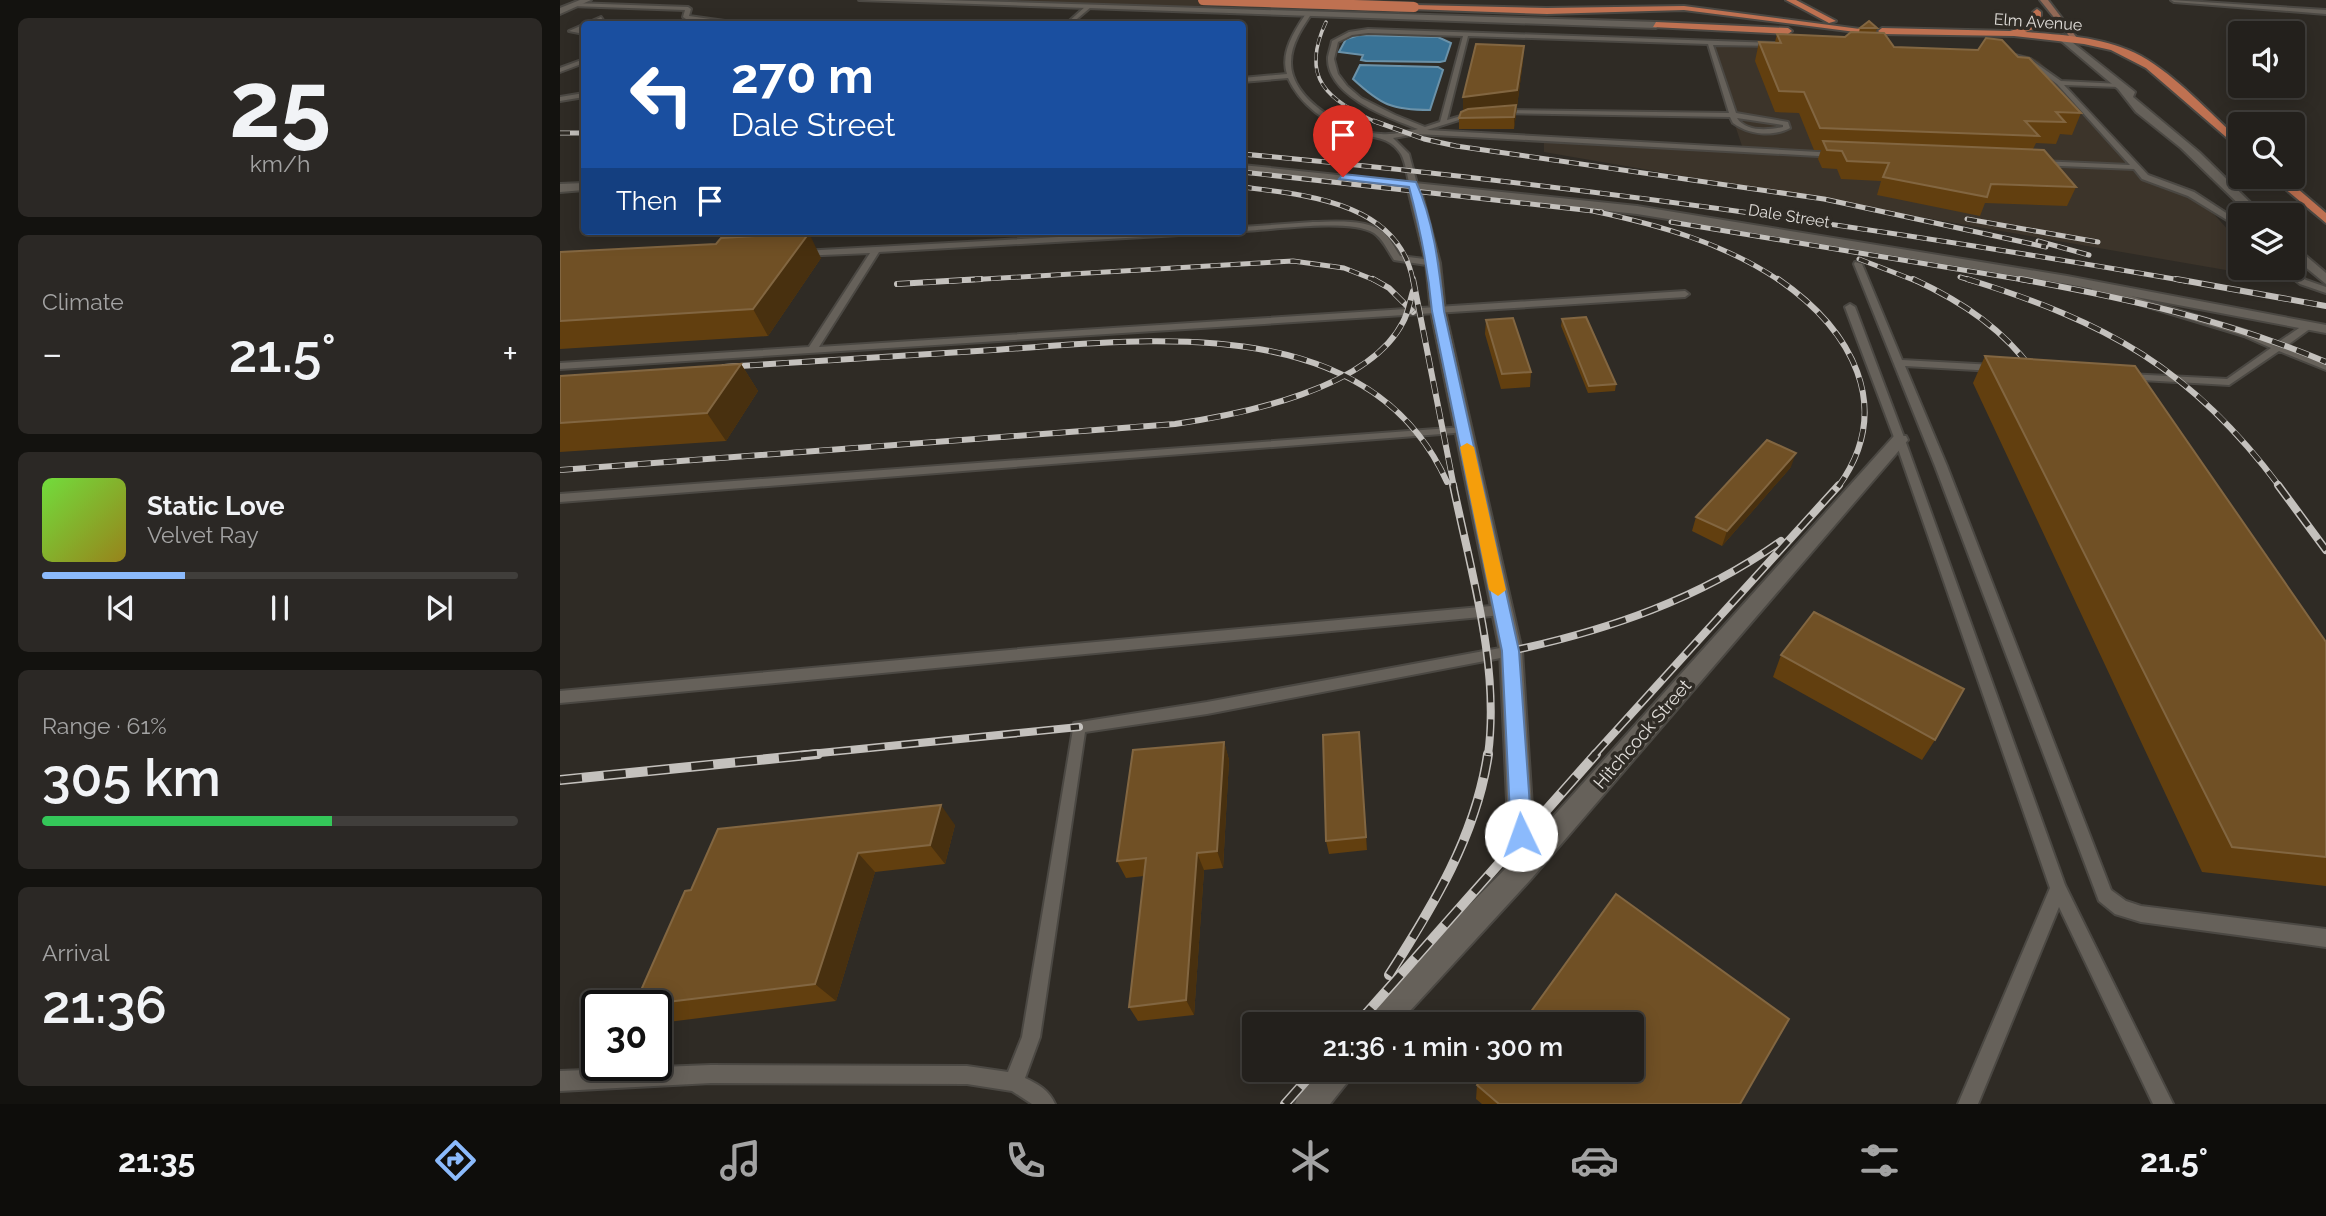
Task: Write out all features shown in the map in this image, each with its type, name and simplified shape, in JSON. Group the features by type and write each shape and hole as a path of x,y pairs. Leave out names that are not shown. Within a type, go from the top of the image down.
{"main road":[{"path":"1203,0 1547,11 1673,7 1775,15 1793,10 1791,5 1778,0"},
{"path":"1790,0 1844,24 1877,31"},
{"path":"2029,0 2063,38"},
{"path":"2044,0 2052,13 2077,40"},
{"path":"1656,25 1697,25 1710,20 1703,12 1684,8"},
{"path":"1803,23 1810,16 1809,10"},
{"path":"1733,12 1877,31"},
{"path":"1970,34 2029,29 2039,23 2037,12"},
{"path":"1656,25 1941,33"},
{"name":"Elm Avenue","path":"1877,31 2063,38 2128,54 2144,63 2228,135"},
{"path":"2093,58 2105,51 2128,54"},
{"path":"2291,189 2326,219"}],"street":[{"path":"560,11 587,0"},
{"path":"863,0 1656,25"},
{"path":"1309,13 1320,0"},
{"path":"2063,38 2093,58"},
{"path":"2077,40 2121,87 2130,101 2151,121 2173,136 2244,203"},
{"name":"Dale Street","path":"1246,167 1650,212 2067,280 2326,329"},
{"path":"1413,184 1433,263 1438,311 1511,651 1523,869"},
{"path":"560,188 581,187"},
{"path":"2305,260 2326,280"},
{"name":"Hitchcock Street","path":"1389,1012 1429,966 1523,869 1900,440"},
{"path":"1310,1104 1329,1082"}],"lane":[{"path":"2174,0 2326,12"},
{"path":"574,5 688,9 686,17 720,21"},
{"path":"1072,21 1088,7"},
{"path":"1309,13 1289,52 1291,76 1305,98 1331,118 1359,132 1387,136 1414,133 1845,155"},
{"path":"596,21 601,19"},
{"path":"560,34 581,27"},
{"path":"572,31 581,32"},
{"path":"1424,129 1375,108 1342,86 1331,63 1334,45 1345,35 1359,32 1790,46"},
{"path":"1443,123 1466,34"},
{"path":"1414,133 1486,113 1543,112 1733,115 1778,120 1786,123 1787,128 1777,131 1740,127 1735,122 1733,115 1710,43"},
{"path":"1992,52 2028,60 2059,83 2148,179 2191,194 2228,218"},
{"path":"560,70 581,62"},
{"path":"1246,80 1291,76"},
{"path":"2059,83 2121,87"},
{"path":"560,99 581,97"},
{"path":"1387,136 1405,154 1413,184"},
{"path":"2024,163 2135,167"},
{"path":"1246,229 1331,225 1366,228 1381,234 1402,261 1433,263"},
{"path":"793,255 1143,235"},
{"path":"811,351 876,250"},
{"path":"1858,264 2105,895 2121,908 2141,914 2326,938"},
{"path":"2067,280 2280,346 2326,368"},
{"path":"2300,280 2326,290"},
{"path":"560,366 1685,295"},
{"path":"1850,307 1900,440 2058,888 2163,1104"},
{"path":"2116,376 2230,382 2308,326"},
{"path":"1899,363 2007,369"},
{"path":"560,498 1463,430"},
{"path":"560,697 1502,610"},
{"path":"1014,1082 1031,1037 1079,727 1207,708 1511,651"},
{"path":"1968,1104 2058,888"},
{"path":"560,1081 711,1074 967,1075 1014,1082 1035,1093 1045,1104"}],"shaded area":[{"path":"961,0 1307,0 1301,9 1287,10"},
{"path":"1707,41 2006,51 2029,56 2039,61 2163,189 2193,191 2228,230 2228,270 1544,152 1544,141 1743,149"}],"water":[{"path":"1360,35 1438,37 1451,43 1445,61 1440,62 1366,61 1361,60 1363,55 1339,52 1346,39"},
{"path":"1360,65 1438,67 1443,70 1430,110 1396,107 1372,95 1353,79"}],"building":[{"path":"1869,21 1877,28 1860,28"},
{"path":"1851,32 1884,33 1894,47 1978,50 1986,38 2002,40 2018,57 2029,58 2081,113 2056,112 2065,122 2025,121 2039,136 1820,128 1804,92 1779,91 1759,42 1781,43 1777,34 1845,37"},
{"path":"1476,44 1524,46 1517,90 1463,97"},
{"path":"1516,105 1514,117 1459,118 1461,112 1468,109"},
{"path":"1823,141 2044,150 2076,187 1991,184 1987,197 1883,177 1889,163 1847,161 1842,151 1827,150"},
{"path":"808,235 753,309 560,321 560,252 716,244 721,238"},
{"path":"1586,317 1616,384 1589,386 1562,319"},
{"path":"1513,318 1531,372 1502,374 1486,320"},
{"path":"1985,356 2135,366 2326,642 2326,857 2232,847"},
{"path":"741,364 707,413 560,423 560,376"},
{"path":"1767,440 1796,453 1727,531 1696,517"},
{"path":"1814,612 1964,689 1935,740 1781,655"},
{"path":"1359,732 1366,837 1326,841 1323,735"},
{"path":"1224,742 1217,851 1197,853 1186,1000 1129,1007 1146,858 1117,861 1133,750"},
{"path":"941,805 930,845 858,853 815,984 672,1001 672,990 641,990 685,891 691,890 718,829"},
{"path":"1616,894 1789,1019 1740,1104 1499,1104 1477,1085 1479,1082 1644,1082 1644,1012 1531,1012"}],"railway":[{"path":"1326,22 1318,42 1317,73 1332,96 1374,121"},
{"path":"1374,121 1424,139 1456,146 1824,199 2046,247"},
{"path":"1374,121 1378,123"},
{"path":"560,133 581,133"},
{"path":"1246,154 1479,178 1716,208 1951,242 2186,281"},
{"path":"1246,172 1593,211"},
{"path":"1246,188 1321,199 1370,219 1389,234 1404,255 1413,281"},
{"path":"1593,211 1602,212"},
{"path":"1593,211 1690,237 1736,256 1780,281"},
{"path":"1967,219 2098,242"},
{"path":"1671,222 2030,281"},
{"path":"2038,241 2089,255"},
{"path":"1859,259 1916,281"},
{"path":"951,281 1293,261 1344,268 1376,280"},
{"path":"1960,277 1973,281"},
{"path":"897,284 981,279"},
{"path":"1413,279 1454,487"},
{"path":"1778,279 1826,321 1844,346 1857,372 1864,399 1863,428 1855,457 1838,487"},
{"path":"1913,279 1949,297 1982,319 2011,345 2037,376"},
{"path":"1967,279 2062,313 2143,354 2179,380 2213,410 2280,487"},
{"path":"2020,279 2098,294 2213,322 2326,362"},
{"path":"2176,279 2326,306"},
{"path":"1376,280 1389,288 1409,308"},
{"path":"1409,308 1413,291"},
{"path":"1342,377 1363,365 1386,345 1403,322 1409,308"},
{"path":"1409,308 1413,312"},
{"path":"724,367 1118,342 1184,342 1249,347 1310,362 1342,377"},
{"path":"560,470 1175,424 1268,405 1342,377"},
{"path":"1342,377 1365,387 1411,426 1447,482"},
{"path":"1453,485 1487,654 1491,722 1488,755"},
{"path":"1594,755 1839,485"},
{"path":"2278,485 2326,550"},
{"path":"1511,651 1583,633 1652,610 1718,580 1781,541"},
{"path":"800,755 1079,727"},
{"path":"560,780 818,754"},
{"path":"1389,975 1421,923 1463,842 1474,813 1488,754"},
{"path":"1368,1012 1596,754"},
{"path":"1285,1104 1304,1082"}],"slow traffic":[{"path":"1467,447 1498,590"}],"route":[{"path":"1343,177 1413,184 1433,263 1438,311 1511,651 1521,835"}]}
